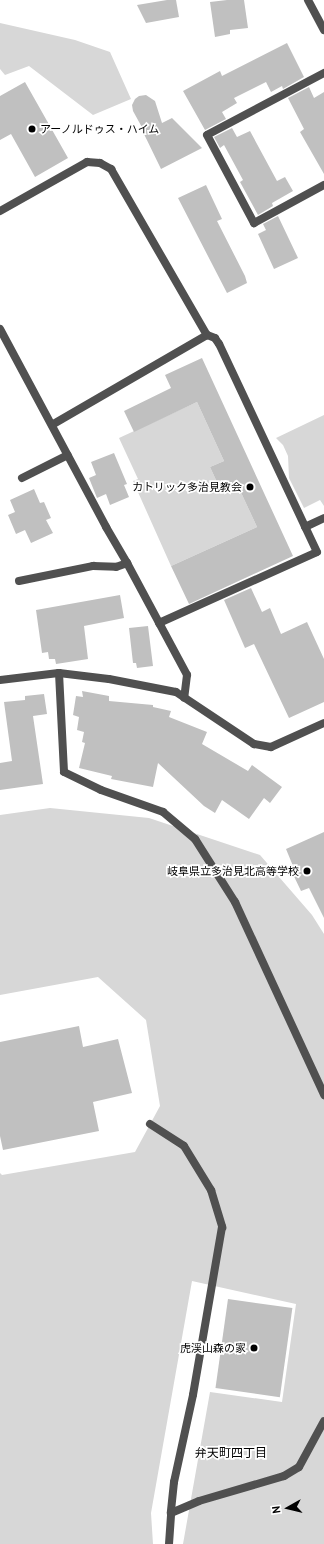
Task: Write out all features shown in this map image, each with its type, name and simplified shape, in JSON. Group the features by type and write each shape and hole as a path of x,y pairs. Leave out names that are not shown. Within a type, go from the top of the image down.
{"street":[{"path":"308,0 324,30"},
{"path":"324,73 207,135 254,223 324,185"},
{"path":"0,211 87,162 100,163 111,169 207,335 215,338 219,344 317,552 159,623"},
{"path":"0,329 186,675 184,698"},
{"path":"52,425 207,335"},
{"path":"22,478 68,455"},
{"path":"305,527 324,518"},
{"path":"19,581 94,566 116,567 127,563"},
{"path":"59,673 64,772 101,790 163,812 194,839 235,902 324,1095"},
{"path":"0,680 59,673 117,680 176,692 254,744 271,747 324,723"},
{"path":"150,1124 184,1146 211,1190 222,1227 193,1395 174,1482 169,1544"},
{"path":"171,1513 199,1501 289,1473 299,1467 324,1421"}],"shaded area":[{"path":"0,23 75,40 110,52 131,99 93,115 29,66 5,75 0,69"},
{"path":"197,402 224,461 210,467 221,491 237,484 257,527 171,566 133,481 138,479 119,438"},
{"path":"324,415 324,506 320,500 304,508 289,478 288,456 283,445 276,438"},
{"path":"50,808 149,818 260,855 312,915 324,934 324,1544 183,1544 210,1392 282,1402 296,1304 192,1281 151,1513 153,1544 0,1544 0,1173 2,1175 135,1152 160,1106 146,1020 98,977 0,995 0,815"}],"building":[{"path":"176,0 179,17 146,23 137,5"},
{"path":"244,0 248,28 230,30 230,34 215,37 210,2"},
{"path":"287,43 304,77 283,89 282,86 271,92 266,82 234,98 237,103 222,112 226,119 205,130 183,91 220,71 222,76"},
{"name":"アーノルドゥス・ハイム","path":"25,82 68,158 35,177 11,134 0,140 0,96"},
{"path":"309,87 314,98 324,92 324,174 300,132 304,129 288,98"},
{"path":"146,95 155,101 162,123 172,118 202,148 161,169 143,132 144,131 133,111 132,105 135,99 139,96"},
{"path":"232,128 237,137 250,131 277,181 285,177 293,191 272,203 273,206 258,215 240,182 243,180 224,145 220,148 214,137"},
{"path":"206,185 222,219 217,221 245,276 247,283 227,293 178,198"},
{"path":"278,216 298,258 274,269 258,234 266,230 263,224"},
{"name":"カトリック多治見教会","path":"202,358 293,556 189,604 171,566 257,527 237,484 221,491 210,467 224,461 197,402 134,432 124,411 171,388 165,375"},
{"path":"114,453 127,484 124,485 129,497 110,505 106,494 97,498 89,478 96,475 91,462"},
{"path":"34,489 40,503 44,502 51,518 46,520 53,533 31,543 25,530 16,534 8,515 15,512 10,500"},
{"path":"251,588 262,612 270,608 281,634 307,622 324,659 324,702 289,718 254,644 245,648 224,600"},
{"path":"120,595 124,618 84,626 88,659 56,664 55,659 49,659 48,652 42,653 36,610"},
{"path":"148,626 153,666 137,668 136,663 133,663 129,628"},
{"path":"82,691 109,696 109,701 153,705 153,707 171,711 169,717 207,732 202,744 248,771 252,765 282,787 270,803 264,798 249,819 222,800 215,813 204,806 158,763 153,787 111,779 112,776 79,768 85,743 82,742 84,732 77,730 79,717 73,715 76,696 83,697"},
{"path":"44,694 47,714 33,716 43,784 0,790 0,763 12,761 4,702 25,700 25,696"},
{"path":"324,832 324,918 309,888 301,891 290,868 293,866 286,849"},
{"path":"79,1026 83,1047 118,1039 132,1093 93,1102 99,1131 3,1150 0,1136 0,1042"},
{"name":"虎渓山森の家","path":"228,1299 292,1308 280,1397 215,1388"}],"place":[{"name":"アーノルドゥス・ハイム","path":"32,129"},
{"name":"カトリック多治見教会","path":"250,487"},
{"name":"岐阜県立多治見北高等学校","path":"307,871"},
{"name":"虎渓山森の家","path":"254,1348"}],"district":[{"name":"弁天町四丁目","path":"231,1453"}]}
